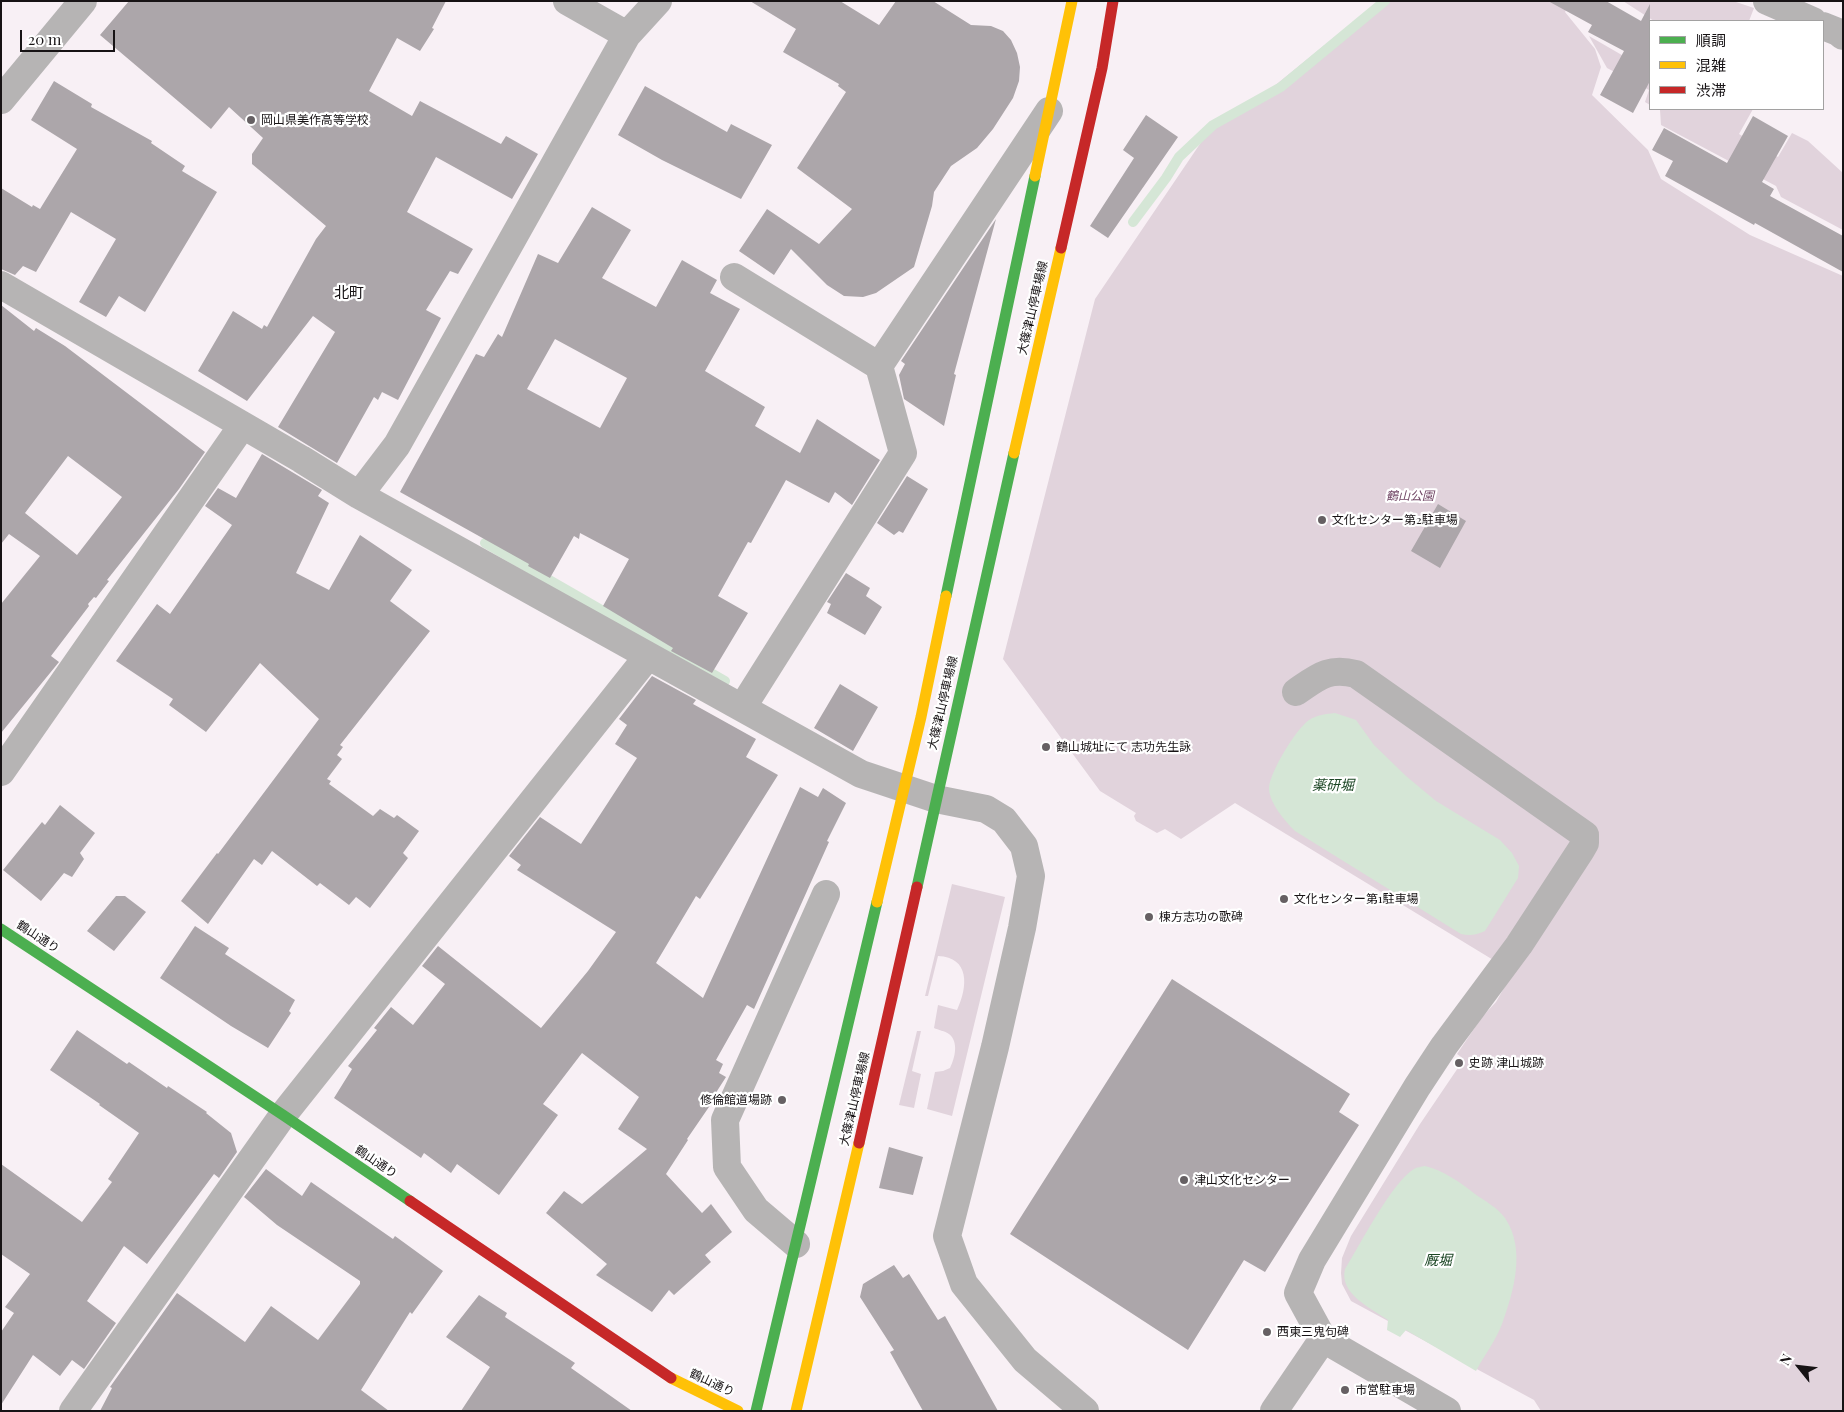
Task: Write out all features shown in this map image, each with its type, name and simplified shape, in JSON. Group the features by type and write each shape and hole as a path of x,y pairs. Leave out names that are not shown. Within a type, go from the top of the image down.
{"main road":[{"name":"大篠津山停車場線","path":"756,1411 921,717 1072,1"},
{"name":"大篠津山停車場線","path":"796,1411 887,1022 1100,78 1113,1"},
{"name":"鶴山通り","path":"1,929 282,1115 677,1382 738,1411"}],"street":[{"path":"1,100 83,1"},
{"path":"567,1 627,35"},
{"path":"359,495 397,445 627,35 658,1"},
{"path":"1767,1 1811,20"},
{"path":"1824,26 1843,36"},
{"path":"879,366 1049,111"},
{"path":"734,277 879,366 903,453 742,708"},
{"path":"1,285 359,495 861,774 936,799 986,809 1004,820 1024,846 1031,876 1022,928 995,1047 947,1236 964,1284 1025,1360 1085,1411"},
{"path":"1,772 242,426"},
{"path":"73,1411 282,1115 648,656"},
{"path":"1296,692 1330,671 1343,670 1356,674 1585,835 1585,843 1519,945 1444,1046 1417,1087 1312,1260 1298,1293 1323,1339 1447,1411"},
{"path":"796,1244 756,1210 727,1167 724,1120 826,894"},
{"path":"1274,1411 1323,1339"}],"green space":[{"name":"鶴山公園","path":"1379,1 1570,1 1565,12 1595,49 1601,67 1592,95 1648,150 1661,179 1750,235 1843,276 1843,1411 1541,1411 1534,1400 1351,1301 1342,1284 1341,1273 1342,1258 1351,1236 1420,1124 1464,1059 1457,1054 1482,1017 1496,1002 1513,972 1235,803 1181,839 1165,829 1157,833 1136,821 1134,816 1136,813 1100,791 1003,659 1095,299 1208,132 1273,87"},
{"path":"1623,1 1733,1 1754,8 1749,20 1652,20"},
{"path":"1589,36 1627,58 1635,53 1649,60 1649,90 1607,68"},
{"path":"1649,90 1649,104 1645,102"},
{"path":"1660,110 1752,110 1739,134 1778,157 1792,133 1808,141 1843,173 1843,230 1781,197 1776,186 1661,125"},
{"path":"952,884 1005,897 952,1116 927,1109 935,1072 950,1068 955,1055 952,1037 934,1028 938,1005 957,1010 961,1001 964,975 961,967 948,958 938,956 928,996 925,996"},
{"path":"917,1031 921,1031 912,1071 921,1074 914,1108 899,1105"}],"water":[{"name":"薬研堀","path":"1335,713 1356,720 1374,745 1406,776 1436,801 1500,840 1512,853 1519,866 1518,878 1485,931 1473,935 1461,934 1295,831 1279,812 1272,800 1269,789 1273,773 1284,752 1297,732 1309,720 1325,714"},
{"name":"厩堀","path":"1425,1166 1452,1177 1499,1211 1511,1230 1515,1243 1516,1270 1510,1298 1497,1336 1476,1371 1406,1330 1400,1337 1387,1330 1388,1320 1351,1293 1344,1278 1345,1269 1386,1200 1405,1176 1415,1168"}],"building":[{"path":"129,1 446,1 432,28 434,29 420,51 397,38 369,91 412,116 420,101 501,144 506,136 538,154 512,199 436,157 407,212 473,249 458,274 450,271 426,310 441,318 398,400 382,392 378,400 374,397 337,463 278,427 335,332 313,316 247,401 198,371 233,311 262,329 264,325 267,327 316,239 326,226 252,164 252,154 263,138 229,107 211,129 100,35"},
{"path":"750,1 840,1 879,25 896,1 933,1 971,25 991,26 1003,31 1011,40 1017,53 1020,67 1019,81 1013,98 993,129 977,148 951,166 934,192 932,206 914,267 876,293 863,297 844,296 827,285 791,249 774,275 739,251 767,209 819,244 852,209 797,168 846,92 838,86 839,84 783,52 796,29"},
{"path":"1548,1 1606,1 1641,21 1650,4 1649,83 1633,113 1600,95 1624,51 1588,32 1592,25"},
{"path":"54,81 92,104 91,107 152,141 151,143 185,166 182,171 217,192 145,312 119,296 106,317 79,302 116,239 71,212 36,272 23,266 15,275 1,269 1,188 32,207 33,205 40,209 77,149 31,120"},
{"path":"645,86 727,132 731,124 772,145 741,199 662,160 618,135"},
{"path":"1146,115 1178,137 1108,238 1090,226 1134,158 1123,150"},
{"path":"1753,116 1788,136 1762,182 1774,189 1770,196 1843,236 1843,272 1665,176 1673,161 1652,150 1664,128 1727,163"},
{"path":"592,207 631,230 602,278 656,307 682,260 717,280 710,293 740,309 705,371 765,407 755,426 800,453 817,419 880,460 852,505 835,492 829,503 786,480 751,543 748,542 718,596 748,613 712,673 671,651 673,648 603,606 629,559 580,533 579,539 574,536 550,578 528,566 529,564 400,492 476,354 484,357 498,334 502,337 538,254 558,263","holes":["555,339 627,378 600,428 527,389"]},
{"path":"996,219 954,374 956,375 944,426 904,399 899,375 905,364 901,361"},
{"path":"1,305 34,331 36,328 65,346 205,452 179,489 107,580 109,581 96,598 94,597 88,604 89,606 51,656 59,662 1,733 1,604 40,556 9,534 1,544","holes":["68,456 122,497 77,555 25,513"]},
{"path":"262,454 322,490 318,496 329,503 296,573 329,590 360,535 412,570 390,601 430,631 340,745 343,747 337,755 342,759 327,779 331,781 329,784 373,816 380,809 394,818 397,815 419,831 403,853 408,858 370,908 356,897 349,905 320,883 317,886 272,851 262,865 254,859 208,924 181,901 319,719 260,663 206,732 169,705 173,699 116,661 157,604 170,614 232,525 205,506 218,488 236,498"},
{"path":"907,476 928,489 903,533 899,531 894,535 877,523"},
{"path":"1438,504 1466,521 1440,568 1411,551"},
{"path":"846,573 870,588 866,596 882,607 865,635 827,613 831,604 827,602"},
{"path":"652,676 696,700 693,704 756,739 746,757 778,775 700,899 696,896 656,963 703,998 800,787 818,797 823,788 846,803 827,841 829,842 754,1009 747,1005 716,1060 723,1064 719,1073 726,1077 666,1174 702,1213 711,1204 732,1232 705,1255 711,1262 674,1295 669,1290 652,1312 596,1275 607,1264 546,1213 564,1191 582,1204 647,1149 618,1129 639,1097 582,1053 543,1104 558,1115 499,1195 457,1164 451,1173 424,1153 421,1158 334,1098 352,1069 348,1066 377,1030 374,1028 391,1007 413,1025 445,984 422,966 438,946 541,1028 588,971 616,932 517,870 521,865 509,856 540,817 581,844 637,758 615,744 627,725 619,719"},
{"path":"840,684 878,707 853,751 814,728"},
{"path":"60,805 95,833 80,853 84,859 72,877 64,873 41,901 3,870 42,822 45,825"},
{"path":"116,896 125,896 146,912 114,951 87,931"},
{"path":"195,926 229,948 225,954 295,1000 289,1011 291,1013 268,1048 231,1026 160,978"},
{"name":"津山文化センター","path":"1172,979 1350,1094 1339,1112 1359,1125 1265,1272 1244,1260 1188,1350 1010,1234"},
{"path":"77,1030 127,1064 129,1062 207,1112 231,1133 237,1152 219,1178 214,1174 147,1264 124,1246 87,1301 116,1323 84,1369 72,1360 60,1376 33,1355 1,1405 1,1332 14,1313 5,1307 30,1274 1,1254 1,1164 82,1222 112,1182 108,1179 139,1133 50,1070"},
{"path":"889,1147 923,1157 913,1195 879,1188"},
{"path":"266,1169 302,1196 311,1182 393,1239 395,1236 443,1271 412,1314 410,1312 361,1390 389,1411 100,1411 112,1388 110,1387 177,1293 245,1342 271,1306 318,1340 360,1284 360,1281 277,1225 244,1197"},
{"path":"894,1265 903,1278 909,1274 938,1320 945,1316 998,1411 923,1411 890,1352 894,1350 860,1297 863,1284"},
{"path":"479,1295 507,1313 505,1317 575,1363 571,1368 632,1411 461,1411 490,1367 446,1337"}],"waterway":[{"path":"1133,222 1166,178 1179,157 1213,125 1281,87 1385,1"},
{"path":"485,543 725,681"}],"traffic: fast":[{"path":"946,596 1035,176"},
{"path":"917,887 1014,453"},
{"path":"756,1411 877,902"},
{"path":"1,929 410,1201"}],"traffic: slow":[{"path":"1035,176 1072,1"},
{"path":"1014,453 1061,248"},
{"path":"877,902 921,717 946,596"},
{"path":"796,1411 859,1143"},
{"path":"671,1378 738,1411"}],"traffic: jam":[{"path":"1061,248 1102,68 1113,1"},
{"path":"859,1143 917,887"},
{"path":"410,1201 671,1378"}],"place":[{"name":"岡山県美作高等学校","path":"251,120"},
{"name":"文化センター第2駐車場","path":"1322,520"},
{"name":"鶴山城址にて 志功先生詠","path":"1046,747"},
{"name":"文化センター第1駐車場","path":"1284,899"},
{"name":"棟方志功の歌碑","path":"1149,917"},
{"name":"史跡 津山城跡","path":"1459,1063"},
{"name":"修倫館道場跡","path":"782,1100"},
{"name":"津山文化センター","path":"1184,1180"},
{"name":"西東三鬼句碑","path":"1267,1332"},
{"name":"市営駐車場","path":"1345,1390"}],"district":[{"name":"北町","path":"349,293"}]}
